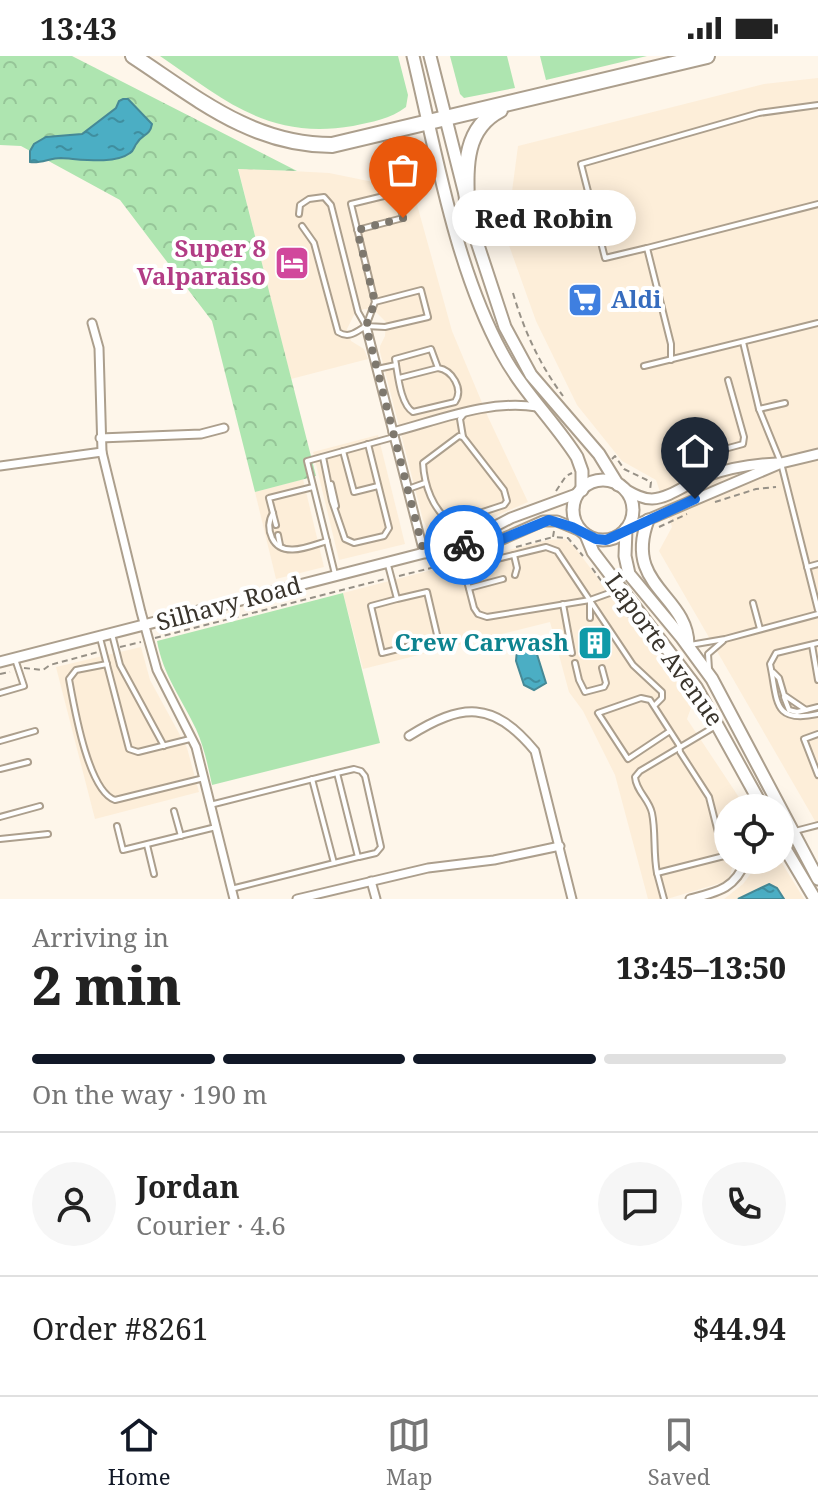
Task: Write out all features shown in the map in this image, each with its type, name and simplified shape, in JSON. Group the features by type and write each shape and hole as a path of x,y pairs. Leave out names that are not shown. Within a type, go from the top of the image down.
{"highway":[{"path":"133,56 245,127 276,139 304,145 332,145 707,56"},
{"path":"467,205 466,171 472,138 486,119 512,103"}],"main road":[{"path":"413,56 461,247 480,309 510,367 577,457 582,471 580,491 573,508 577,524 584,533 606,540 616,538 626,529 633,512 632,503 599,454 540,387 515,348 496,308 430,56"},
{"path":"580,491 599,481 621,486"},
{"path":"648,520 643,533 644,565 688,630 688,645"},
{"name":"Laporte Avenue","path":"626,529 625,556 629,574 712,679 765,794"},
{"name":"Laporte Avenue","path":"584,533 615,591 673,654 718,724 756,794"},
{"name":"Laporte Avenue","path":"794,848 818,879"},
{"name":"Laporte Avenue","path":"794,856 815,899"}],"street":[{"path":"92,323 99,348 102,452 144,626 162,683 193,738 232,896"},
{"path":"366,326 424,553"},
{"path":"394,435 507,404 537,407"},
{"path":"100,438 201,434 224,428"},
{"path":"0,466 102,452"},
{"path":"626,529 781,463 818,454"},
{"path":"621,486 635,495 654,499 702,477 751,464 781,463"},
{"name":"Silhavy Road","path":"458,546 511,518 580,491"},
{"name":"Silhavy Road","path":"0,662 424,553 500,540 549,520 584,533"},
{"path":"409,736 438,717 464,711 481,712 503,720 521,733 535,751 572,899"},
{"path":"297,899 428,868 494,860 560,846"},
{"path":"691,899 722,889 733,883 737,874"},
{"path":"371,881 376,899"}],"lane":[{"path":"818,105 759,113 581,164 605,258 818,204"},
{"path":"357,230 403,218 398,197 392,194 351,204 357,230 375,302 366,326"},
{"path":"299,214 300,205 309,199 324,197 328,201 358,312 366,326"},
{"path":"302,226 314,243 338,332 344,336 351,335 366,326 385,327 428,317 421,290 375,302"},
{"path":"647,248 671,344 671,360"},
{"path":"644,366 818,323"},
{"path":"688,645 725,639 818,612 781,463 759,409 743,342"},
{"path":"399,378 438,368 446,369 452,374 458,391 455,402 409,411 399,378 395,359 431,349 438,368"},
{"path":"377,369 396,365"},
{"path":"691,444 694,454 699,456 743,444 744,437 728,380"},
{"path":"759,409 785,403"},
{"path":"463,437 454,438 423,463 425,483 437,507 452,522 504,505 507,501 504,490 463,437 460,419 464,414"},
{"path":"335,576 307,461 394,435"},
{"path":"323,457 332,501 348,542 384,536 389,528 368,444"},
{"path":"343,451 354,492 378,486"},
{"path":"408,489 425,483"},
{"path":"276,525 269,498 313,487"},
{"path":"504,505 511,518"},
{"path":"273,513 269,525 271,536 280,547 292,550 327,541"},
{"path":"278,535 280,547"},
{"path":"458,546 474,608 478,614 487,617 590,600 615,591"},
{"path":"464,567 546,547 557,551 638,670 662,692 662,698 654,705"},
{"path":"514,555 515,575"},
{"path":"388,563 397,599"},
{"path":"807,567 818,564"},
{"path":"469,588 503,579"},
{"path":"427,592 438,639 382,653 371,606 397,599 427,592"},
{"path":"590,600 590,618"},
{"path":"753,603 760,629"},
{"path":"563,604 572,653"},
{"path":"112,634 120,665 164,746"},
{"path":"100,637 129,749 138,752 193,738"},
{"path":"712,679 708,654 725,639"},
{"path":"818,680 815,644 776,653 770,664 781,709 796,719 818,714"},
{"path":"0,693 24,686 15,659"},
{"path":"575,663 585,692 604,687 606,683 602,668"},
{"path":"120,665 76,670 69,679 93,776 109,798 115,800 204,778"},
{"path":"771,670 779,678 789,710 797,712 818,707"},
{"path":"784,695 806,710"},
{"path":"670,731 628,759 598,713 641,698 650,700 654,705 679,745 680,752 709,797 714,814"},
{"path":"664,899 654,857 652,810 635,785 635,777 679,745 688,744 718,724"},
{"path":"0,741 35,731"},
{"path":"818,734 804,739 818,775"},
{"path":"0,769 28,762"},
{"path":"210,805 354,769 361,771 381,840 381,847 376,853 334,863 232,896"},
{"path":"337,773 358,857"},
{"path":"312,779 334,863"},
{"path":"0,817 40,806"},
{"path":"174,811 181,836"},
{"path":"794,832 818,825"},
{"path":"117,826 123,850 216,827"},
{"path":"0,839 48,834"},
{"path":"147,844 154,874"},
{"path":"657,873 714,858"}],"path":[{"path":"513,293 536,353 570,405"},
{"path":"611,459 615,456 624,469 651,482 650,492"},
{"path":"552,493 560,489 566,476 575,472"},
{"path":"703,506 776,487"},
{"path":"659,527 691,512"},
{"path":"553,537 555,528"},
{"path":"513,548 553,537 568,538 615,591 643,635"},
{"path":"116,648 462,561"},
{"path":"0,674 31,668 43,670 50,665 104,651"},
{"path":"678,680 694,705"}],"shaded area":[{"path":"818,78 818,826 659,551 672,527 656,480 622,461 577,405 536,321 506,237 518,146 764,84"},
{"path":"238,168 329,173 413,190 452,331 528,502 444,535 435,535 428,530 380,352 386,322 374,310 364,309 355,313 347,329 351,341 364,349 368,359 291,379"},
{"path":"378,435 405,544 339,560 313,452"},
{"path":"303,479 324,567 276,579 255,492"},
{"path":"565,539 573,545 692,705 687,719 737,794 714,794 714,874 730,874 724,882 667,899 648,899 615,775 583,711 569,692 550,622 363,669 343,593 548,540"},
{"path":"141,647 150,680 187,748 199,792 95,819 56,667"},
{"path":"750,874 789,874 804,899 724,899"}],"green space":[{"path":"0,56 72,56 297,171 238,169 316,476 255,492 212,321 120,200 21,146 0,145"},
{"path":"160,56 398,56 408,95 406,107 387,117 353,126 323,129 296,127 249,113"},
{"path":"450,56 507,56 515,88 464,98 460,94"},
{"path":"540,56 647,56 546,80"},
{"path":"343,593 380,743 212,785 199,736 168,676 157,641"}],"water":[{"path":"123,99 128,99 152,124 150,131 131,152 106,160 61,158 30,162 34,144 46,137 82,134"},
{"path":"529,645 535,648 546,683 534,690 524,685 516,661 517,650"},
{"path":"769,884 777,888 784,899 738,899"}],"way so far":[{"path":"403,218 357,230 375,302 366,326 424,553 464,545"}],"place":[{"name":"Red Robin","path":"403,218"},
{"name":"Super 8 Valparaiso","path":"292,263"},
{"name":"Aldi","path":"585,300"},
{"name":"Crew Carwash","path":"595,643"}],"route":[{"path":"464,545 500,540 549,520 606,540 695,499"}]}
